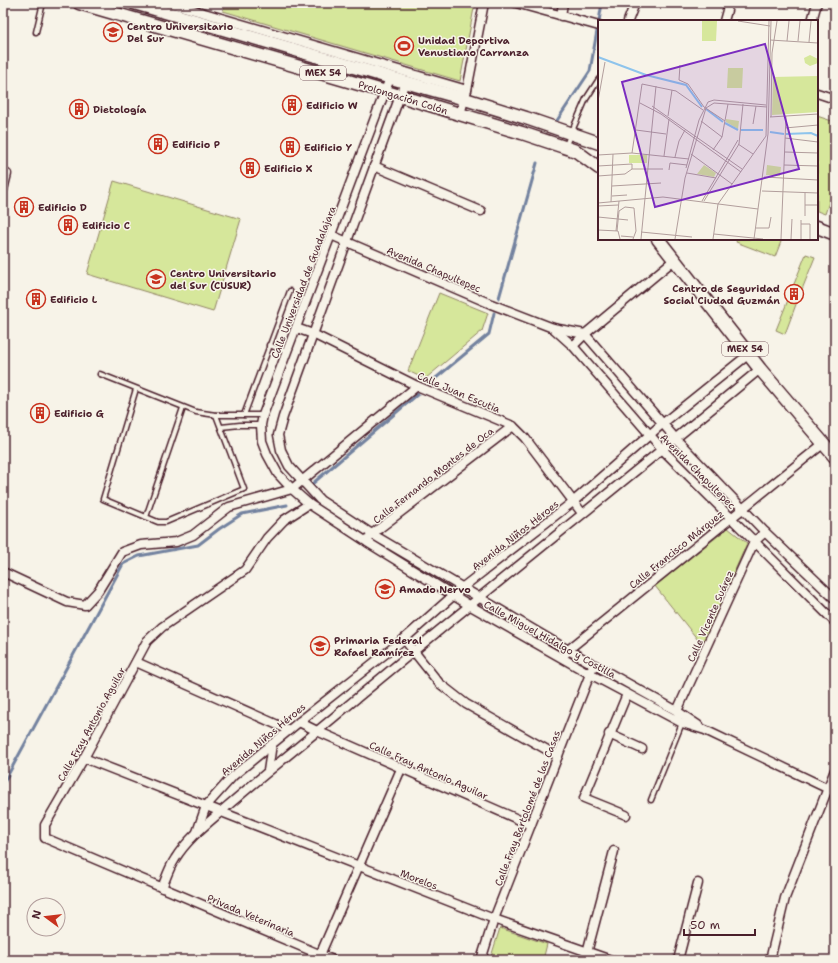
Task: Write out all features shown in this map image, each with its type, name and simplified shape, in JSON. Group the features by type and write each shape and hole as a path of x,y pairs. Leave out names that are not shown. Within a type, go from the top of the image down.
{"main road":[{"name":"Prolongación Colón","path":"79,3 385,91 565,147"},
{"name":"Prolongación Colón","path":"134,3 390,78 466,94 571,133"},
{"name":"MEX 54","path":"571,133 598,144"},
{"name":"MEX 54","path":"565,147 576,151 598,167"},
{"path":"818,227 834,230"},
{"name":"MEX 54","path":"659,240 760,369 835,457"}],"street":[{"name":"Prolongación Colón","path":"170,3 466,94"},
{"path":"460,114 466,94 484,3"},
{"path":"516,3 598,26"},
{"path":"561,16 564,3"},
{"path":"628,20 635,3"},
{"path":"724,20 729,3"},
{"path":"812,20 817,3"},
{"name":"Calle Universidad de Guadalajara","path":"292,489 278,474 267,454 262,441 261,425 263,415 390,78"},
{"path":"302,482 289,466 281,450 278,435 283,417 405,82"},
{"path":"818,93 835,99"},
{"path":"374,166 481,211"},
{"path":"3,190 8,174"},
{"name":"Avenida Chapultepec","path":"331,235 491,304 553,328 585,334 676,439 765,532 835,599"},
{"path":"573,346 585,334 674,260"},
{"name":"Calle Juan Escutia","path":"296,328 313,334 417,386 513,426 525,438 582,513"},
{"name":"Avenida Chapultepec","path":"553,328 573,346 649,436 835,622"},
{"name":"Avenida Niños Héroes","path":"197,833 206,806 233,776 404,639 464,587 574,502 662,424 749,354"},
{"name":"Avenida Niños Héroes","path":"162,888 174,860 183,848 197,833 268,771 582,513 663,450 760,369"},
{"path":"3,572 67,602 85,605 98,591 122,552 141,545 176,542 193,535 229,507 292,489 417,386"},
{"name":"Calle Fernando Montes de Oca","path":"367,542 372,534 513,426"},
{"name":"Calle Francisco Márquez","path":"562,658 568,650 824,443"},
{"name":"Calle Miguel Hidalgo y Costilla","path":"302,482 320,500 372,534 464,587 593,665 677,711 705,730 831,790"},
{"name":"Calle Miguel Hidalgo y Costilla","path":"292,489 309,504 469,606 682,724 705,730"},
{"path":"136,662 147,641 152,636 162,627 245,570 271,534 284,520 309,504"},
{"name":"Calle Vicente Suárez","path":"677,711 754,542 765,532"},
{"path":"404,639 439,684 466,704 558,756"},
{"name":"Calle Fray Antonio Aguilar","path":"162,888 45,838 46,826 136,662 289,730"},
{"name":"Calle Fray Bartolomé de las Casas","path":"481,960 494,919 593,665"},
{"path":"626,815 584,798 609,734 627,694"},
{"path":"677,711 682,724"},
{"name":"Calle Fray Antonio Aguilar","path":"299,722 531,825"},
{"path":"609,734 642,749"},
{"path":"268,771 272,744"},
{"name":"Morelos","path":"84,758 494,919 611,960"},
{"path":"320,955 401,768"},
{"path":"770,960 785,898 831,790 835,770"},
{"path":"585,960 614,851"},
{"path":"678,960 698,884"},
{"name":"Privada Veterinaria","path":"162,888 333,960"}],"lane":[{"path":"36,32 43,3"},
{"path":"565,147 586,99 598,81"},
{"path":"244,415 290,291"},
{"path":"269,345 287,352"},
{"path":"100,374 196,412 216,415 263,415"},
{"path":"136,389 103,499 158,522 166,522 244,489 216,415"},
{"path":"146,517 183,408"},
{"path":"221,427 261,425"},
{"path":"651,800 682,724"}],"green space":[{"name":"Unidad Deportiva Venustiano Carranza","path":"225,3 475,3 460,81 223,11"},
{"path":"818,116 835,122 835,184 825,214 818,211"},
{"path":"114,181 241,219 213,312 87,274"},
{"path":"737,240 782,240 775,257 736,242"},
{"path":"806,254 815,257 801,292 792,289"},
{"path":"439,293 488,313 482,331 425,379 408,371"},
{"path":"790,295 798,299 785,334 776,330"},
{"path":"728,528 747,543 702,645 655,586"},
{"path":"500,928 547,944 543,960 490,960"}],"waterway":[{"path":"599,20 602,3"},
{"path":"556,122 590,71 597,31"},
{"path":"499,298 537,163"},
{"path":"430,383 489,334 494,313"},
{"path":"312,484 418,394"},
{"path":"3,784 123,564 139,556 198,545 242,514 287,505"}],"place":[{"name":"Centro Universitario Del Sur","path":"113,32"},
{"name":"Unidad Deportiva Venustiano Carranza","path":"404,46"},
{"name":"Edificio W","path":"292,105"},
{"name":"Dietología","path":"79,109"},
{"name":"Edificio P","path":"158,144"},
{"name":"Edificio Y","path":"290,147"},
{"name":"Edificio X","path":"250,168"},
{"name":"Edificio D","path":"24,207"},
{"name":"Edificio C","path":"68,225"},
{"name":"Centro Universitario del Sur (CUSUR)","path":"156,279"},
{"name":"Centro de Seguridad Social Ciudad Guzmán","path":"794,294"},
{"name":"Edificio L","path":"36,299"},
{"name":"Edificio G","path":"40,413"},
{"name":"Amado Nervo","path":"385,589"},
{"name":"Primaria Federal Rafael Ramírez","path":"320,646"}]}
